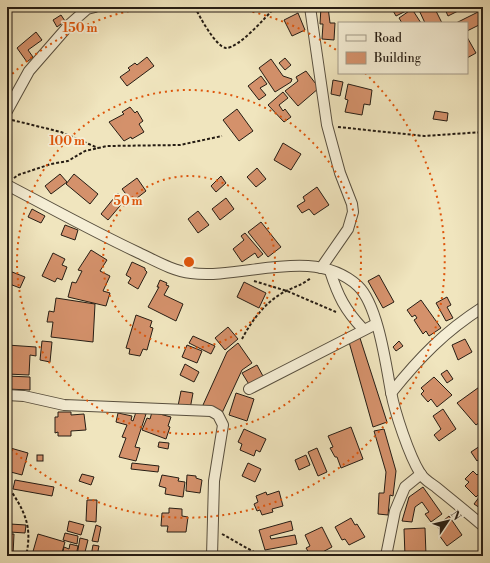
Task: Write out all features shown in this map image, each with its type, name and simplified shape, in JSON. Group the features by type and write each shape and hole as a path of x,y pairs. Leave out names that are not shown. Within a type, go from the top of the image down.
{"street":[{"path":"310,7 327,126 340,173 352,204 353,212 348,229 326,270"},
{"path":"7,111 29,71 70,24 90,8"},
{"path":"10,182 122,245 179,271 224,274 283,266 326,270 342,276 358,286 369,301 389,373 391,393 408,447 421,474 483,526"},
{"path":"326,270 353,319 363,330"},
{"path":"391,393 422,355 460,321 483,307"},
{"path":"249,389 376,324"},
{"path":"7,395 24,396 64,405 211,411 218,415 223,425 214,481 214,530 212,556"},
{"path":"386,556 395,511 405,487 421,474"}],"path":[{"path":"195,7 218,43 224,48 231,47 240,42 275,7"},
{"path":"7,119 61,132 98,148"},
{"path":"327,126 424,136 483,132"},
{"path":"10,182 18,175 51,164 68,162 85,151 98,148 127,145 154,147 180,145 222,136"},
{"path":"242,339 262,309 271,301 326,270"},
{"path":"251,280 287,291 316,305 353,319"},
{"path":"7,485 27,520 29,534 26,556"},
{"path":"214,530 261,556"}],"building":[{"path":"321,7 328,7 330,23 335,23 334,40 322,39 323,24 320,24"},
{"path":"391,7 414,7 396,16"},
{"path":"434,7 442,22 425,22 418,8"},
{"path":"444,7 466,7 448,16"},
{"path":"412,9 420,22 401,22 399,18"},
{"path":"480,11 483,23 468,30 468,22 458,22"},
{"path":"298,13 305,30 292,36 284,20"},
{"path":"61,15 65,21 57,27 53,20"},
{"path":"36,32 42,40 28,50 33,57 27,62 17,48"},
{"path":"468,39 476,53 468,57"},
{"path":"147,57 154,66 127,86 120,77 130,70 128,68 135,63 137,65"},
{"path":"285,58 291,65 285,70 279,63"},
{"path":"271,59 283,76 292,79 291,82 275,92 259,68"},
{"path":"306,71 319,88 298,106 285,91 298,81 296,77"},
{"path":"261,76 267,84 260,88 266,95 259,100 248,86"},
{"path":"333,80 343,82 340,96 331,94"},
{"path":"348,84 372,90 370,105 364,104 362,115 345,112 348,100 345,99"},
{"path":"283,92 288,98 279,105 283,111 285,109 291,117 284,122 268,105"},
{"path":"130,107 135,113 137,111 143,121 139,124 144,132 132,139 131,137 124,141 109,122 124,114 122,112"},
{"path":"237,109 253,131 239,141 223,120"},
{"path":"435,111 448,113 447,121 433,119"},
{"path":"283,143 301,154 291,170 274,160"},
{"path":"257,168 266,179 256,187 247,177"},
{"path":"60,174 67,182 51,194 45,186"},
{"path":"74,174 98,194 90,204 66,184"},
{"path":"221,176 226,183 216,192 211,186"},
{"path":"137,178 146,191 132,202 122,189"},
{"path":"317,187 329,205 314,215 309,209 302,213 297,206 305,201 303,197"},
{"path":"118,193 125,200 108,220 101,214"},
{"path":"226,198 234,209 220,220 212,209"},
{"path":"32,209 45,216 41,223 28,217"},
{"path":"198,211 209,225 198,233 188,219"},
{"path":"261,222 281,247 268,257 248,232"},
{"path":"65,225 78,230 75,240 61,235"},
{"path":"245,233 263,254 258,258 255,253 242,262 233,249 244,240 241,236"},
{"path":"91,250 107,260 100,271 110,276 103,291 110,293 106,306 68,297 72,282 76,283 82,271 78,270"},
{"path":"53,253 65,259 62,265 67,267 62,280 57,278 55,282 42,276"},
{"path":"132,262 145,268 147,272 138,289 128,283 131,278 126,275"},
{"path":"7,270 25,277 20,288 7,283"},
{"path":"379,275 394,302 383,308 368,281"},
{"path":"160,280 167,283 166,285 169,286 164,295 183,304 176,321 148,307 159,287 157,287"},
{"path":"244,282 266,293 259,308 237,297"},
{"path":"447,297 451,305 447,307 453,318 446,321 436,303"},
{"path":"56,298 95,304 93,342 51,337 53,322 47,322 49,311 54,312"},
{"path":"421,300 441,328 429,336 426,331 423,334 414,320 417,318 415,315 412,317 407,310"},
{"path":"136,315 152,321 150,327 153,328 147,350 143,349 140,356 129,354 130,349 126,348"},
{"path":"228,327 238,339 225,350 215,338"},
{"path":"359,335 387,422 373,427 349,342"},
{"path":"193,336 215,346 211,354 189,343"},
{"path":"465,339 472,352 458,360 452,345"},
{"path":"42,341 52,342 50,362 40,360"},
{"path":"399,341 403,346 396,351 393,347"},
{"path":"238,343 252,363 242,370 222,413 203,405 227,352"},
{"path":"7,345 36,347 36,356 30,355 29,375 7,374"},
{"path":"187,345 202,351 197,363 182,357"},
{"path":"185,364 199,372 194,382 180,375"},
{"path":"257,365 264,378 250,386 242,373"},
{"path":"447,370 453,379 447,383 441,374"},
{"path":"7,376 30,377 30,390 7,389"},
{"path":"434,377 452,395 437,407 431,399 428,402 421,394 424,391 421,388"},
{"path":"482,385 483,420 476,425 457,403"},
{"path":"181,391 193,393 190,409 178,406"},
{"path":"236,393 254,399 247,421 229,415"},
{"path":"443,409 456,429 439,441 434,435 441,429 433,416"},
{"path":"58,412 71,412 71,415 84,414 86,430 71,431 71,436 58,436 58,432 55,433 55,417 58,417"},
{"path":"136,412 146,414 135,447 140,448 136,461 119,457 126,438 122,437 127,425 116,422 118,413 132,416 131,420 133,421"},
{"path":"152,412 171,417 168,426 170,427 166,439 142,430 147,418 150,419"},
{"path":"351,427 363,459 341,468 337,457 335,457 330,448 333,447 328,436"},
{"path":"244,429 266,439 260,452 256,450 254,456 240,450 242,444 238,442"},
{"path":"384,429 396,471 393,496 390,495 388,515 378,514 379,493 384,493 386,472 374,431"},
{"path":"159,442 169,443 168,449 158,447"},
{"path":"480,446 483,450 483,456 477,461 471,452"},
{"path":"7,447 28,453 22,475 7,471"},
{"path":"317,448 327,472 318,476 308,452"},
{"path":"37,455 43,455 43,461 37,461"},
{"path":"306,455 310,465 299,470 295,460"},
{"path":"132,463 159,466 158,472 131,469"},
{"path":"248,463 261,469 255,482 242,476"},
{"path":"473,471 477,475 481,471 483,473 483,490 476,497 465,486 469,482 465,479"},
{"path":"82,474 94,477 91,485 79,481"},
{"path":"162,475 179,478 178,481 185,482 183,497 165,494 166,488 159,486"},
{"path":"187,475 196,476 196,478 202,480 200,493 186,491"},
{"path":"15,480 54,487 52,496 13,489"},
{"path":"423,487 442,514 431,522 425,514 429,512 422,502 415,507 412,522 402,521 409,497"},
{"path":"279,491 283,506 272,509 273,512 262,515 260,510 257,511 254,504 258,502 256,496 266,492 267,495"},
{"path":"480,496 483,498 483,510 474,504"},
{"path":"87,500 97,500 96,522 86,521"},
{"path":"169,508 182,509 182,516 188,517 186,532 167,532 168,526 161,526 162,513 169,513"},
{"path":"449,516 462,535 447,546 439,535 442,533 437,526"},
{"path":"351,518 355,525 357,524 365,537 349,545 345,539 342,540 335,527"},
{"path":"69,521 84,525 81,535 67,531"},
{"path":"291,521 293,530 270,536 271,539 295,535 297,544 265,550 259,530"},
{"path":"10,524 26,525 25,533 10,532"},
{"path":"96,525 101,527 98,542 92,541"},
{"path":"322,527 332,547 315,556 311,556 306,548 310,546 305,535"},
{"path":"425,528 426,555 405,556 404,529"},
{"path":"65,533 78,536 77,544 63,540"},
{"path":"7,534 14,534 13,555 7,555"},
{"path":"38,534 65,542 61,556 32,555"},
{"path":"80,538 88,540 84,556 77,555"},
{"path":"70,544 78,546 76,556 62,556 64,547 69,549"},
{"path":"93,545 99,546 97,556 91,556"}]}
